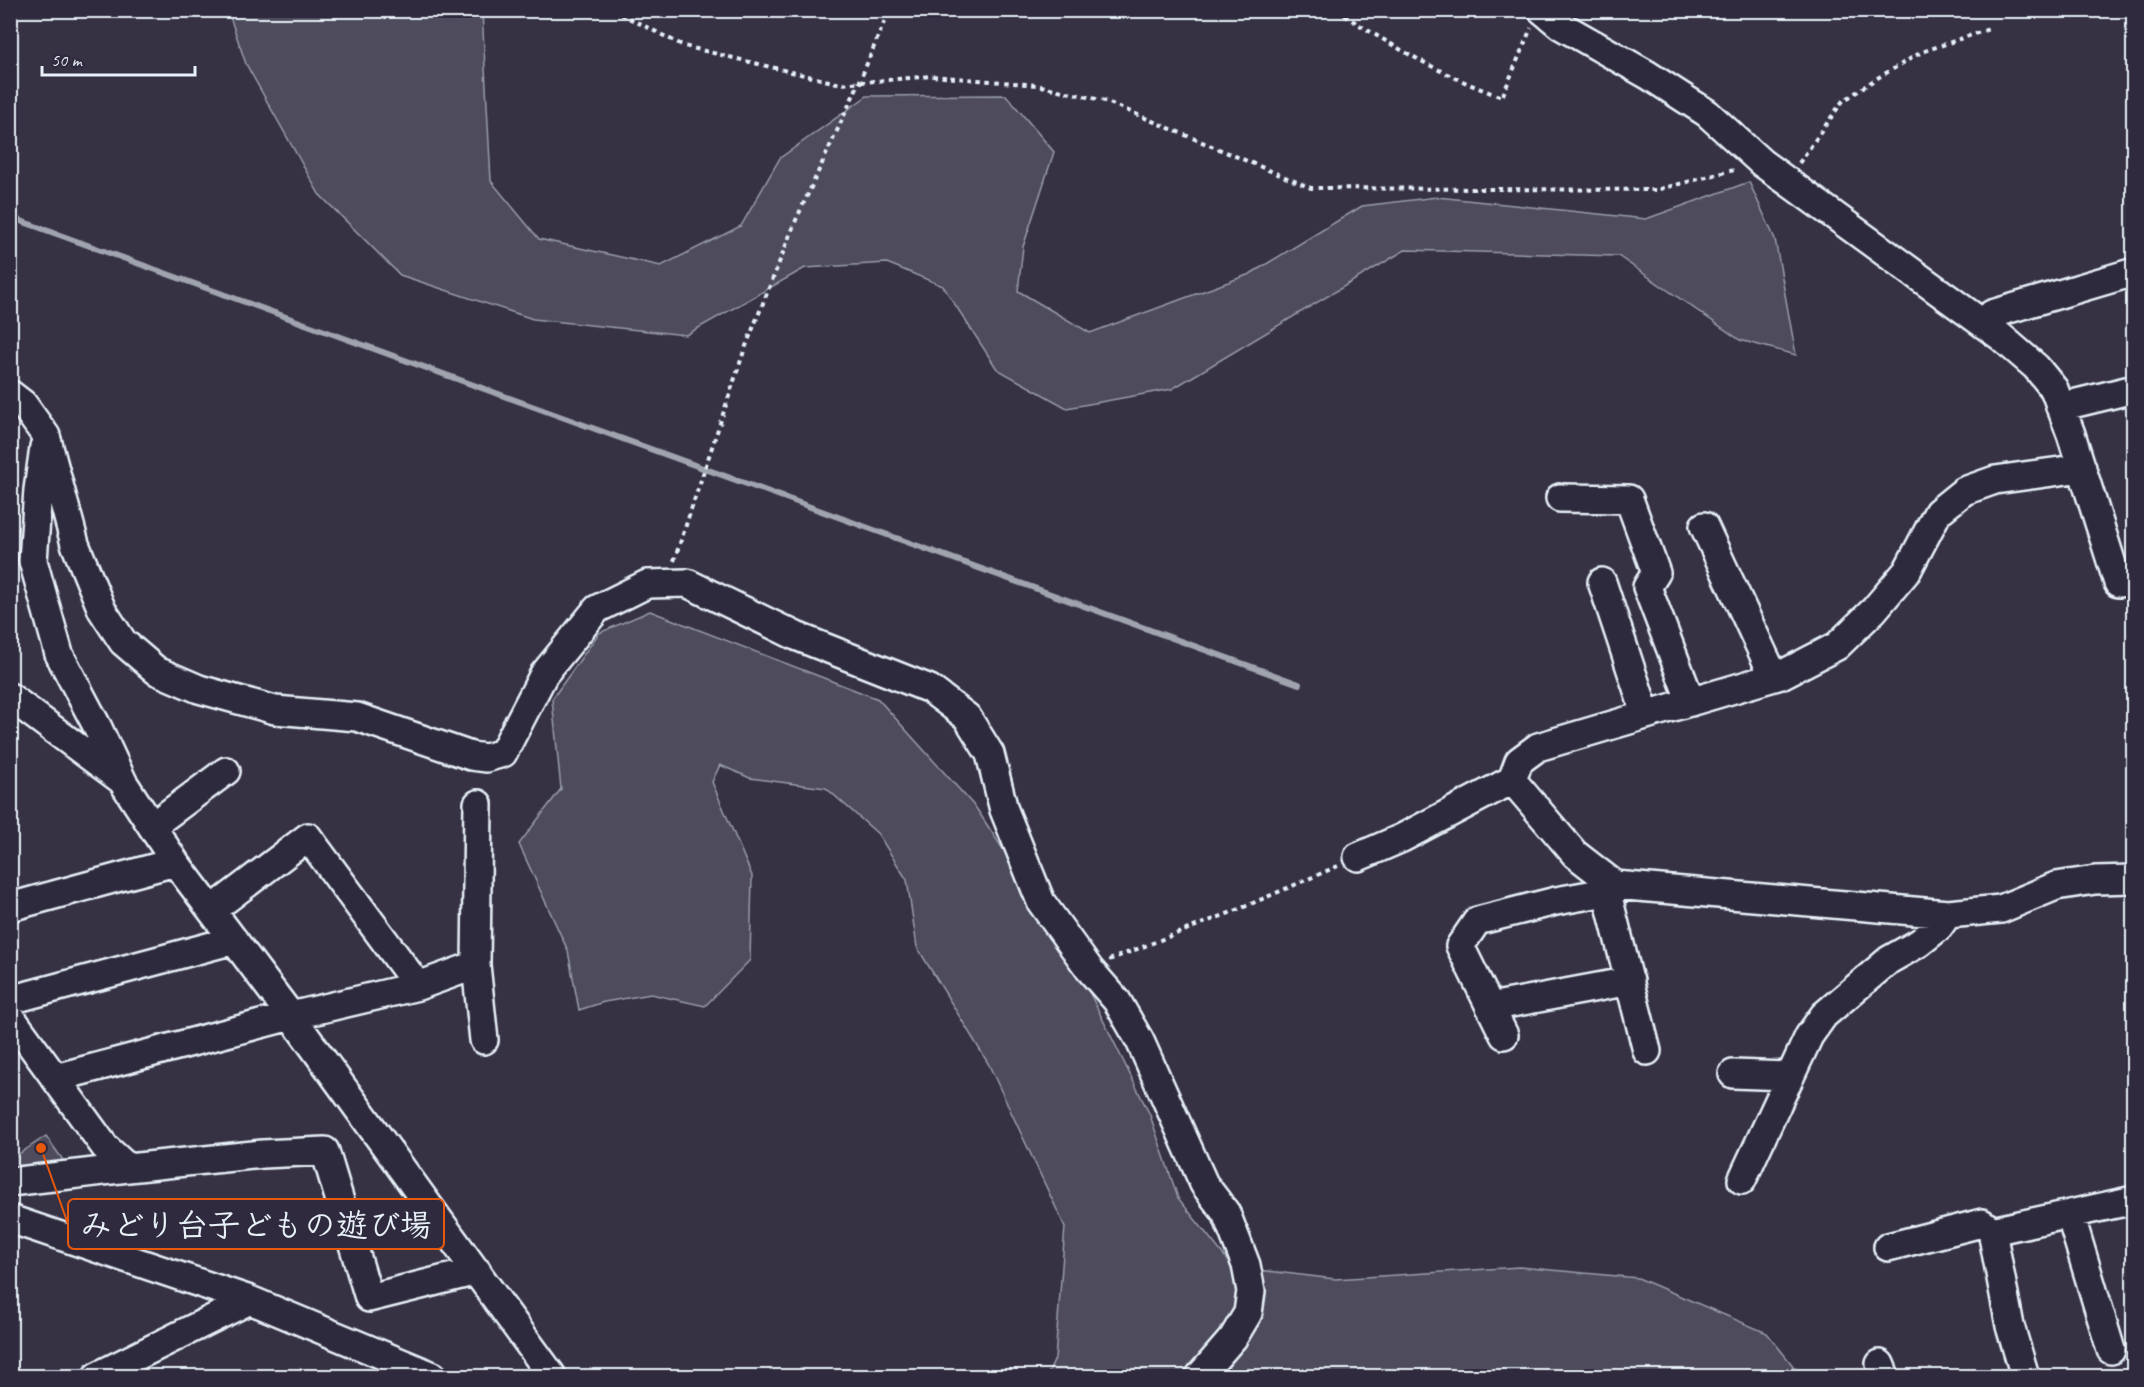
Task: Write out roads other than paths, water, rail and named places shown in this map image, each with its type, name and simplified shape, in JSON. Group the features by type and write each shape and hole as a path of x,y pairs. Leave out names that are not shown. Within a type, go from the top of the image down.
{"street":[{"path":"1538,16 1560,25 1648,75 1707,113 1745,145 1762,163 1984,324 2036,367 2054,389 2082,468 2118,583 2133,581"},
{"path":"1984,324 1992,314 2133,272"},
{"path":"2060,407 2133,389"},
{"path":"10,394 23,404 46,436 75,544 102,610 123,642 157,671 200,689 275,710 357,717 471,756 486,758 503,753 544,674 597,609 647,584 667,582 687,583 796,636 930,689 968,717 990,754 1004,810 1041,902 1088,968 1117,1001 1140,1041 1204,1184 1226,1213 1246,1265 1251,1291 1248,1313 1233,1338 1200,1377"},
{"path":"46,436 38,490 33,561 59,654 123,782 175,862 291,1016 552,1377"},
{"path":"1358,857 1402,838 1512,780 1519,761 1538,747 1774,678 1837,646 1875,610 1907,571 1938,512 1964,491 1995,480 2082,468"},
{"path":"1560,498 1629,499 1656,573 1647,587 1691,702"},
{"path":"1704,526 1774,678"},
{"path":"1602,582 1646,715"},
{"path":"10,697 123,782"},
{"path":"152,826 226,771"},
{"path":"1512,780 1575,855 1610,887 1647,1051"},
{"path":"478,804 476,965 484,1040"},
{"path":"212,910 308,837 418,986"},
{"path":"10,908 175,862"},
{"path":"1504,1035 1460,946 1476,921 1556,901 1595,894 1610,887 1948,914 2001,909 2056,886 2095,880 2133,879"},
{"path":"1742,1180 1809,1036 1824,1015 1889,960 1919,943 1938,928 1948,914"},
{"path":"10,1000 234,940"},
{"path":"55,1078 291,1016 418,986 476,965"},
{"path":"1490,1007 1630,981"},
{"path":"10,1016 105,1147 128,1168"},
{"path":"1733,1074 1790,1076"},
{"path":"14,1175 128,1168 263,1154 324,1151 369,1298 477,1271"},
{"path":"1992,1231 2133,1200"},
{"path":"2070,1214 2110,1350"},
{"path":"10,1219 250,1300 433,1377"},
{"path":"1888,1247 1982,1223 1992,1231 2010,1326 2025,1377"},
{"path":"97,1377 250,1300"}],"waterway":[{"path":"10,217 1299,684"}],"place":[{"name":"みどり台子どもの遊び場","path":"41,1148"}]}
